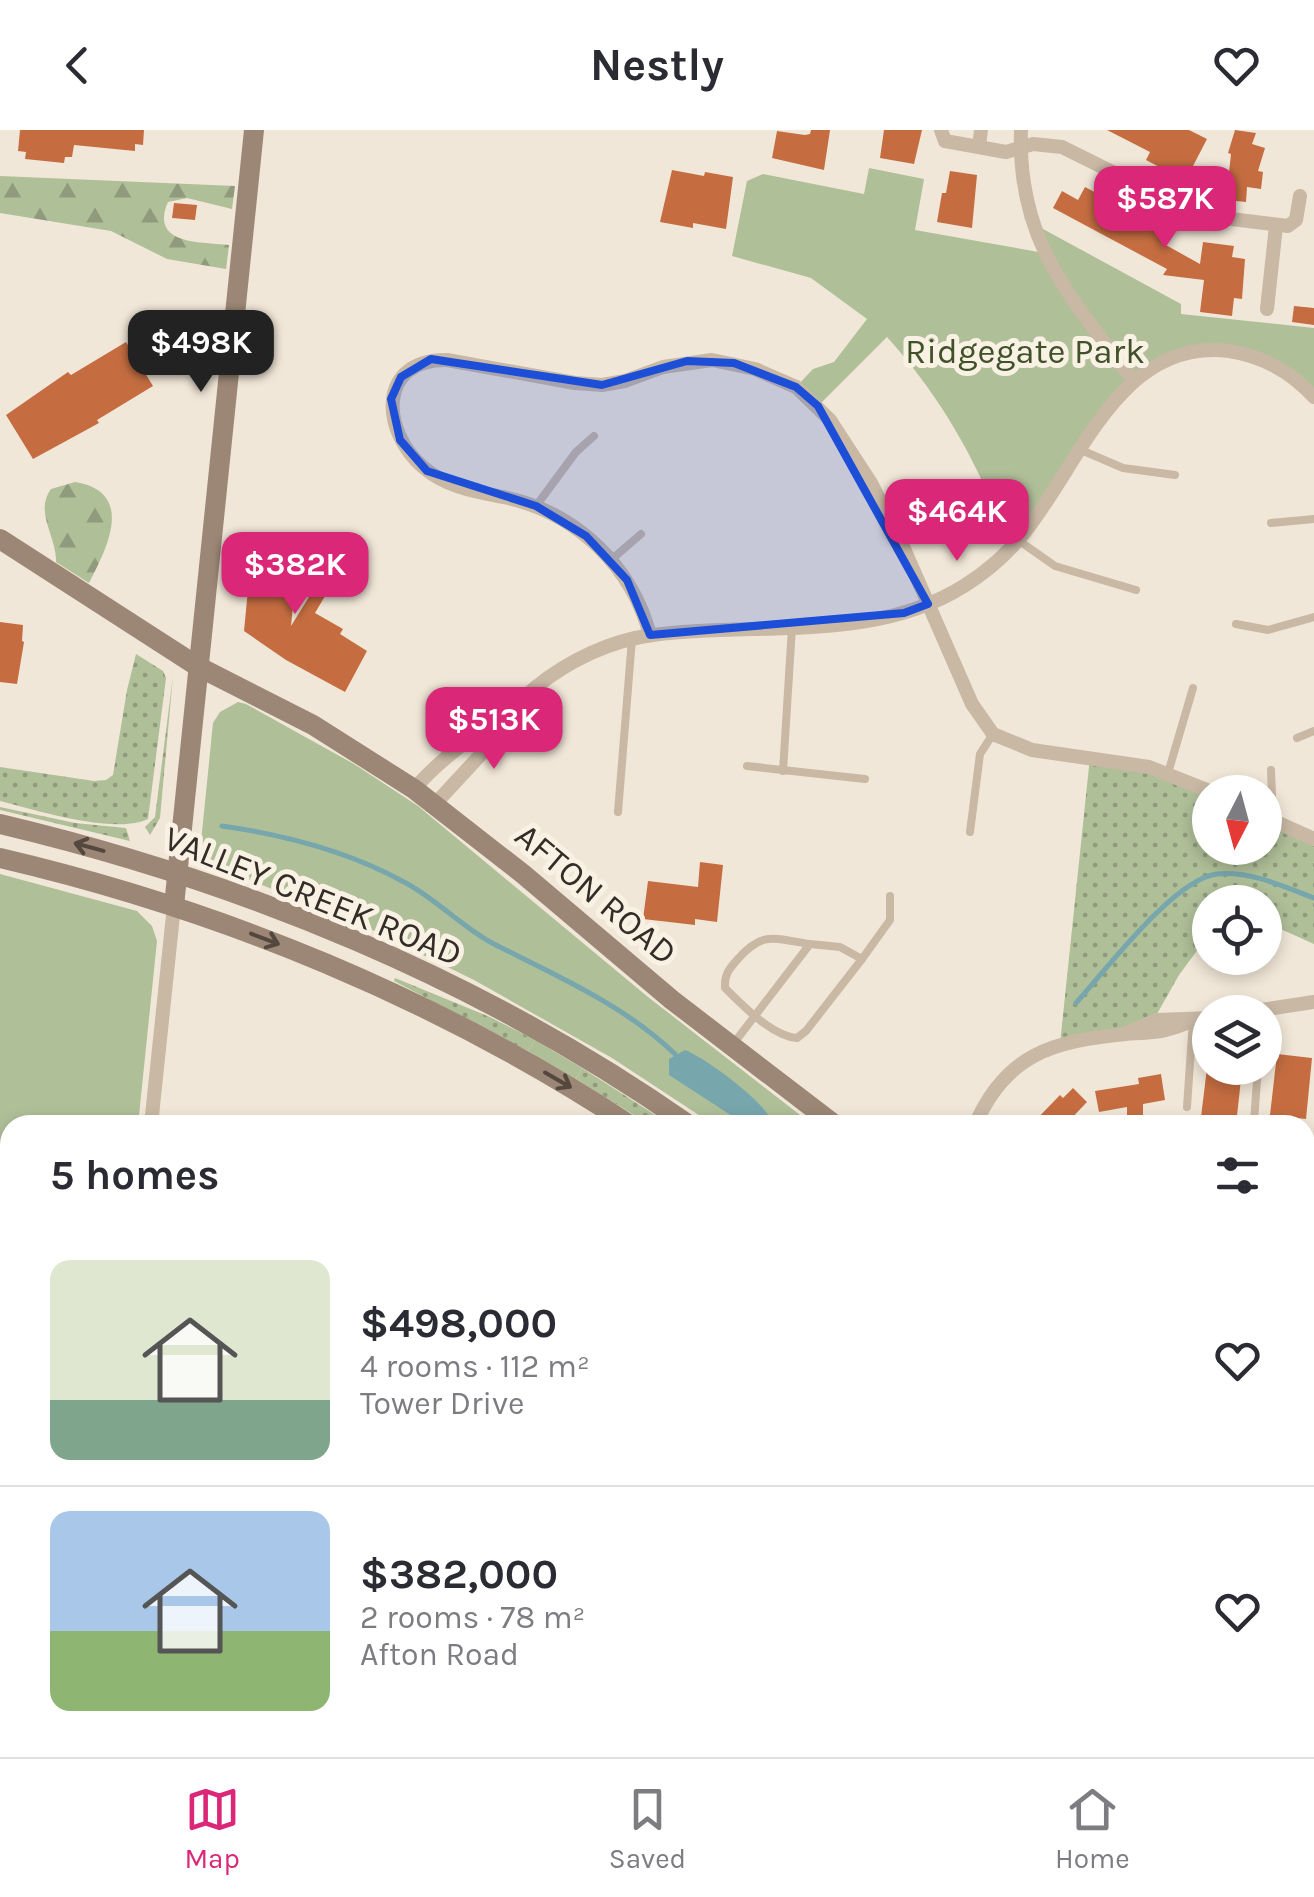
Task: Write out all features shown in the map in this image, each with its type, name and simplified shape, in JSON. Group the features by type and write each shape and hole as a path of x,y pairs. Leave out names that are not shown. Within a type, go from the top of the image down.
{"street":[{"path":"152,1115 254,130"},
{"path":"941,130 945,141 1006,152 1039,144 1067,149 1199,216 1276,226 1294,223 1300,196"},
{"path":"978,146 981,130"},
{"path":"1021,130 1024,196 1045,254 1076,306 1133,380"},
{"path":"1267,309 1276,226"},
{"path":"414,789 457,747 508,712 558,670 606,647 650,635 884,619 928,604 985,571 1018,540 1117,396 1156,364 1180,355 1220,350 1276,366 1314,397"},
{"path":"650,635 638,597 611,560 570,524 536,506 447,482 411,456 400,440 394,420 392,399 400,377 416,365 447,360 602,385 664,366 712,360 734,362 779,379 810,398 849,447 886,510 972,704 993,734 1032,750 1129,762 1192,783"},
{"name":"AFTON ROAD","path":"0,539 197,666 323,730 414,789 731,1047 822,1115"},
{"path":"434,804 498,736 508,712"},
{"name":"VALLEY CREEK ROAD","path":"0,824 176,872 303,918 428,974 564,1046 673,1115"},
{"path":"1282,825 1314,839"},
{"name":"VALLEY CREEK ROAD","path":"0,858 174,906 291,949 416,1004 508,1051 614,1115"},
{"path":"1282,1008 1314,1002"},
{"path":"980,1115 996,1085 1032,1056 1074,1041 1168,1032 1192,1021"}],"lane":[{"path":"536,506 576,452 594,436"},
{"path":"1081,450 1123,468 1174,475"},
{"path":"1272,523 1314,519"},
{"path":"611,560 641,534"},
{"path":"1018,540 1056,566 1136,590"},
{"path":"1236,624 1268,630 1314,617"},
{"path":"782,771 792,626"},
{"path":"618,812 632,639"},
{"path":"1168,773 1193,688"},
{"path":"1297,738 1314,730"},
{"path":"970,832 980,754 993,734"},
{"path":"746,766 865,779"},
{"path":"1271,770 1271,775"},
{"path":"862,959 840,946 760,939 752,942 727,971 724,988 786,1036 797,1038 806,1031 862,959 890,920 890,896"},
{"path":"731,1047 810,944"},
{"path":"1186,1108 1192,1042"},
{"path":"1254,1115 1257,1085"}],"highlighted area":[{"path":"431,359 602,385 687,361 734,363 796,387 818,406 928,604 904,613 650,635 627,580 586,536 536,506 427,471 400,440 391,399 401,377"}],"green space":[{"name":"Ridgegate Park","path":"869,168 924,179 915,230 1044,253 1032,223 1181,304 1181,314 1314,328 1314,397 1276,366 1200,351 1133,380 1009,548 959,436 926,385 887,337 818,406 796,387 813,369 834,362 867,319 811,278 732,256 747,181 763,174 864,194"},
{"path":"0,176 235,186 232,209 187,198 168,202 164,216 172,234 192,241 229,245 226,269 167,259 111,231 0,213"},
{"path":"75,482 94,488 111,509 109,538 89,583 56,562 45,516 51,489"},
{"path":"136,654 163,671 166,678 148,819 96,823 0,801 0,767 94,781 113,775"},
{"path":"173,676 160,818 150,835 145,827 155,817"},
{"path":"238,702 246,704 354,764 418,806 648,997 800,1115 699,1115 612,1058 474,980 366,927 215,866 204,854 201,842 213,723 220,712"},
{"path":"1090,757 1129,762 1192,785 1192,865 1282,865 1282,825 1314,839 1314,944 1282,930 1282,885 1192,885 1192,957 1153,1021 1060,1044"},
{"path":"0,810 75,823 126,828 130,841"},
{"path":"0,874 137,911 152,926 157,941 139,1115 0,1115"},
{"path":"395,978 535,1040 528,1051 394,981"},
{"path":"535,1040 582,1068 576,1079 528,1051"},
{"path":"582,1068 655,1115 634,1115 576,1079"}],"water":[{"path":"685,1050 707,1062 768,1115 731,1115 669,1075 669,1059"}],"building":[{"path":"20,130 144,130 143,145 135,144 135,151 74,145 72,157 65,157 64,163 25,159 26,152 18,151"},
{"path":"811,130 830,130 824,170 772,158 777,131 805,135"},
{"path":"884,130 922,130 914,164 880,158"},
{"path":"1107,130 1189,130 1207,139 1193,166 1199,169 1192,184 1146,160 1150,152"},
{"path":"1235,130 1256,133 1252,144 1265,148 1258,171 1263,172 1261,189 1247,187 1246,202 1226,200 1231,154 1228,153"},
{"path":"672,170 733,177 726,229 660,222"},
{"path":"950,171 977,175 972,228 937,222"},
{"path":"1085,187 1100,195 1094,206 1120,220 1127,207 1142,215 1140,219 1169,234 1164,244 1200,264 1203,242 1234,246 1232,257 1245,259 1242,299 1234,298 1232,316 1200,312 1204,280 1163,275 1167,269 1053,208 1062,191 1078,200"},
{"path":"174,203 197,205 195,220 172,218"},
{"path":"1294,306 1314,308 1314,325 1292,322"},
{"path":"126,342 153,386 97,420 99,423 33,459 6,415 68,372 71,375"},
{"path":"253,537 299,544 291,626 314,589 325,596 315,613 343,629 340,634 367,651 345,692 286,660 244,631"},
{"path":"0,622 23,625 17,684 0,682"},
{"path":"700,862 723,865 717,922 695,919 695,925 643,919 648,881 698,887"},
{"path":"1282,1055 1312,1058 1306,1115 1270,1115 1273,1085 1282,1085"},
{"path":"1161,1074 1165,1100 1143,1104 1143,1115 1127,1115 1127,1107 1099,1112 1095,1091 1139,1084 1138,1078"},
{"path":"1205,1085 1240,1085 1237,1115 1201,1115"},
{"path":"1073,1088 1087,1102 1075,1115 1041,1115 1060,1095 1063,1098"}],"waterway":[{"path":"222,826 316,846 383,871 492,943 611,1005 675,1054"},
{"path":"1076,1003 1161,908 1200,880 1229,873 1266,880 1314,898"}]}
